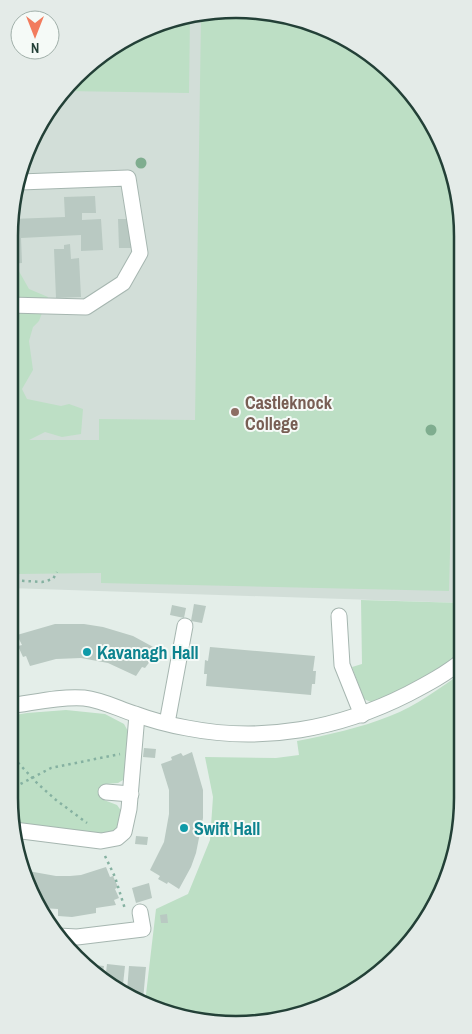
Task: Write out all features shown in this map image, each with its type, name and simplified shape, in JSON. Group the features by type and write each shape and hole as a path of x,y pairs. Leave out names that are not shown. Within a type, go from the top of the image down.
{"street":[{"path":"18,305 86,307 123,283 140,253 128,178 24,182"},
{"path":"339,616 342,665 362,715"},
{"path":"167,723 185,626"},
{"path":"18,705 58,699 84,698 167,723 216,733 286,733 325,726 362,715 439,678 454,667"},
{"path":"20,831 101,840 117,838 124,832 130,809 137,715"},
{"path":"106,792 131,794"},
{"path":"68,936 143,929 140,912"}],"path":[{"path":"18,581 42,582 54,579 58,572"},
{"path":"18,785 51,768 112,754 134,753"},
{"path":"18,762 33,776 38,784 56,800 95,830 101,840 106,862 115,877 130,931"}],"shaded area":[{"name":"Castleknock College","path":"207,19 265,19 293,25 320,34 357,54 391,81 418,115 438,152 447,179 453,207 454,603 18,588 19,207 25,179 34,152 54,115 81,81 115,54 152,34 179,25"}],"green space":[{"name":"Castleknock College","path":"222,18 265,19 306,29 333,40 357,54 391,81 418,115 432,139 443,166 453,207 454,222 454,394 449,591 101,583 101,573 18,574 18,270 29,289 48,297 39,321 33,327 29,341 33,370 22,389 27,399 61,406 69,404 83,409 81,434 62,437 45,432 29,440 99,440 99,419 195,420 201,20"},
{"path":"190,23 189,93 73,91 81,81 115,54 152,34"},
{"path":"361,600 454,603 453,659 431,673 373,703 364,699 352,667 362,664"},
{"path":"454,678 453,827 443,868 432,895 418,919 391,953 357,980 333,994 306,1005 265,1015 207,1015 179,1009 146,997 156,909 188,894 210,840 213,797 205,757 276,758 299,755 297,741 344,731 390,716"},
{"path":"66,710 105,714 124,724 129,733 126,773 123,780 118,783 106,784 104,800 117,805 122,812 118,828 108,834 19,825 18,714"}],"building":[{"path":"95,196 96,213 82,213 82,220 101,219 103,250 81,251 81,235 21,238 22,263 18,263 18,219 65,217 64,197"},
{"path":"118,219 132,219 133,248 119,248"},
{"path":"70,244 71,259 79,258 81,297 56,298 54,249 64,249 64,245"},
{"path":"194,604 206,606 202,623 191,621"},
{"path":"172,605 186,608 184,618 170,615"},
{"name":"Kavanagh Hall","path":"55,624 84,624 103,627 133,636 155,648 148,658 151,660 145,668 142,667 136,676 108,663 81,658 56,659 30,666 26,656 23,657 18,646 22,645 18,635"},
{"path":"210,647 315,656 313,671 316,671 315,684 312,684 311,695 206,686 207,674 204,674 205,660 208,661"},
{"path":"144,748 156,749 155,758 143,757"},
{"name":"Swift Hall","path":"192,752 203,790 203,818 196,853 179,889 168,882 167,884 158,879 160,876 150,870 164,842 169,814 169,790 161,764 172,760 171,757 181,753 183,756"},
{"path":"136,836 148,837 147,845 135,844"},
{"path":"106,867 110,877 113,876 118,887 115,889 119,898 114,900 116,905 96,908 96,913 72,917 58,916 58,909 48,908 30,871 56,876 81,875"},
{"path":"149,883 152,898 136,903 132,888"},
{"path":"167,914 168,923 161,923 160,915"},
{"path":"107,964 125,966 123,985 115,980 106,973"},
{"path":"96,965 104,966 103,971"},
{"path":"129,966 146,967 143,996 127,987"}],"place":[{"name":"Castleknock College","path":"235,412"},
{"name":"Kavanagh Hall","path":"87,652"},
{"name":"Swift Hall","path":"184,828"}]}
